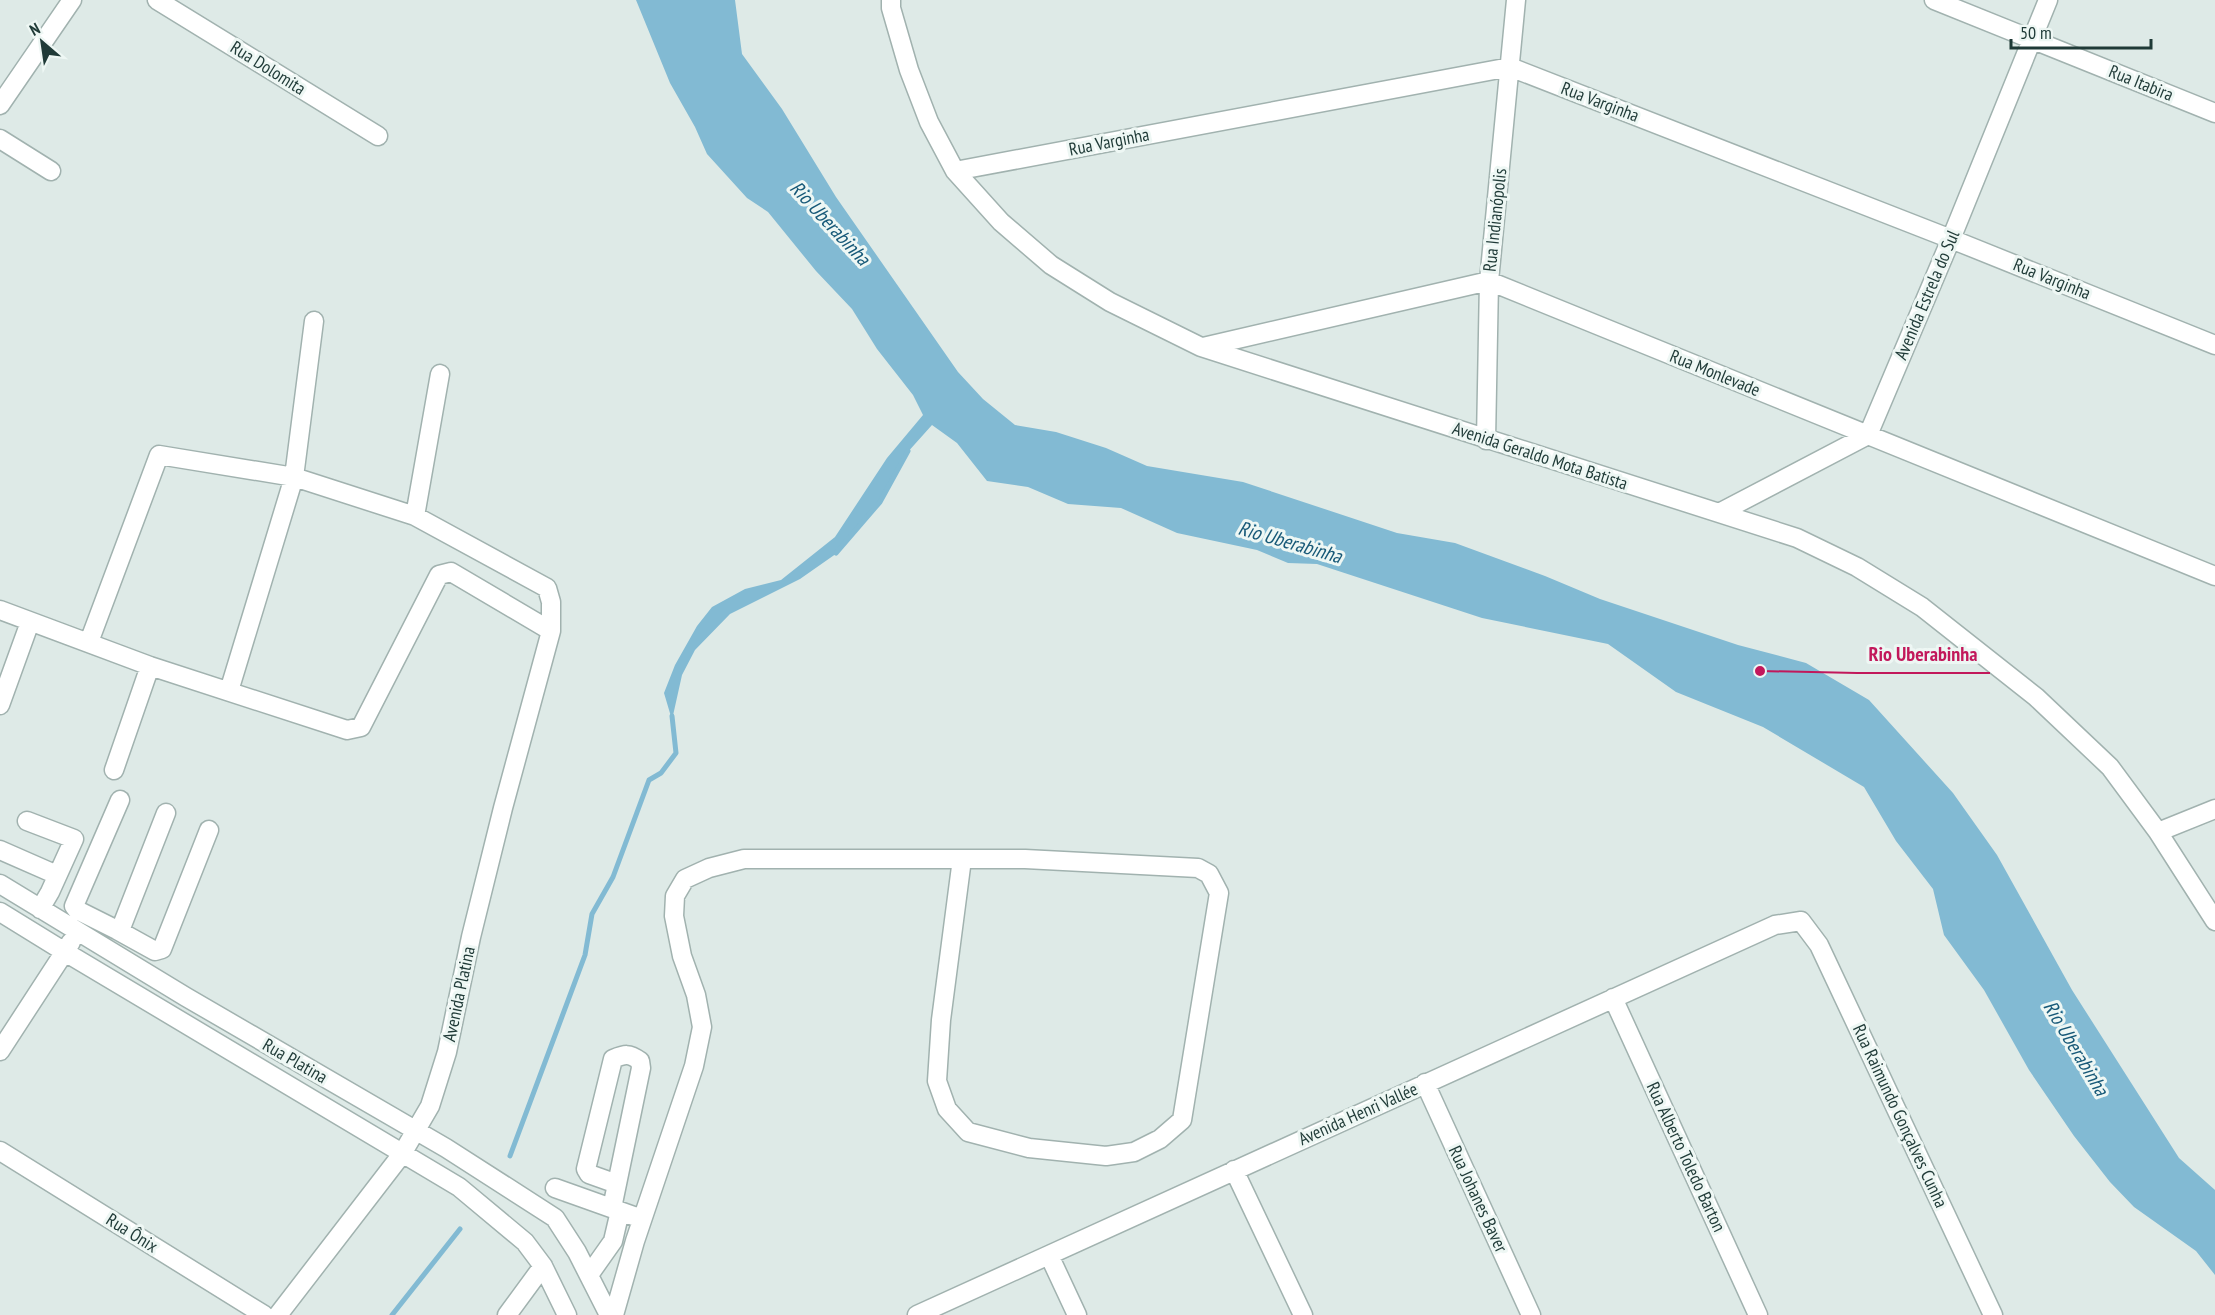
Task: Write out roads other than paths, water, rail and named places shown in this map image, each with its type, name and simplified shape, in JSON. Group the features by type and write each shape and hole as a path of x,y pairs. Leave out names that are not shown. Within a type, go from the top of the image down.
{"street":[{"path":"0,105 72,0"},
{"name":"Rua Dolomita","path":"157,0 378,136"},
{"name":"Avenida Geraldo Mota Batista","path":"891,0 891,8 909,70 929,122 955,171 1001,222 1051,264 1110,302 1201,347 1797,538 1857,567 1923,607 1973,645 2044,704 2110,767 2158,832 2215,921"},
{"name":"Rua Indianópolis","path":"1486,440 1489,281 1516,0"},
{"name":"Rua Itabira","path":"1934,0 2215,113"},
{"name":"Avenida Estrela do Sul","path":"1868,435 2048,0"},
{"name":"Rua Varginha","path":"955,171 1510,67 2215,345"},
{"path":"0,139 51,171"},
{"path":"1201,347 1489,281"},
{"name":"Rua Monlevade","path":"1489,281 2215,576"},
{"path":"229,691 294,477 314,321"},
{"path":"90,642 159,455 294,477 415,516 440,374"},
{"path":"1719,513 1868,435"},
{"name":"Avenida Platina","path":"278,1315 402,1154 430,1106 447,1052 471,937 500,819 551,631 551,602 547,588 415,516"},
{"path":"0,610 150,666 347,730 361,727 440,575 451,572 551,631"},
{"path":"0,705 30,622"},
{"path":"114,770 150,666"},
{"path":"120,800 74,906 77,910 155,951 162,949 209,830"},
{"path":"2158,832 2215,809"},
{"path":"117,930 121,928 166,813"},
{"path":"27,821 99,849"},
{"path":"40,909 74,839"},
{"path":"0,850 57,875"},
{"path":"614,1315 642,1219 694,1066 702,1027 696,995 682,956 674,916 675,896 685,879 709,868 744,859 962,859 1024,859 1198,868 1209,874 1219,893 1182,1120 1160,1139 1134,1152 1106,1156 1029,1148 968,1132 947,1109 938,1081 941,1020 962,859"},
{"name":"Rua Platina","path":"0,884 484,1172 555,1218 577,1252 609,1315"},
{"name":"Rua Platina","path":"0,912 469,1194 525,1242 543,1266 567,1315"},
{"name":"Avenida Henri Vallée","path":"918,1315 1774,925 1801,921"},
{"name":"Rua Raimundo Gonçalves Cunha","path":"1801,921 1819,945 1993,1315"},
{"path":"0,1051 77,931"},
{"name":"Rua Alberto Toledo Barton","path":"1613,998 1758,1315"},
{"path":"589,1275 613,1241 617,1184 641,1068 640,1061 632,1055 625,1054 613,1059 586,1169 590,1174 617,1184"},
{"name":"Rua Johanes Baver","path":"1425,1083 1531,1315"},
{"name":"Rua Ônix","path":"0,1151 264,1315"},
{"path":"1234,1170 1303,1315"},
{"path":"555,1188 642,1219"},
{"path":"1049,1255 1077,1315"},
{"path":"507,1315 543,1266"}],"water":[{"path":"636,0 735,0 742,54 782,109 836,197 958,372 983,399 1015,425 1056,432 1106,448 1147,466 1243,482 1397,533 1455,543 1600,599 1738,645 1806,663 1869,700 1953,793 1997,855 2072,990 2179,1158 2215,1190 2215,1275 2196,1251 2134,1207 2110,1182 2074,1136 2029,1070 1984,990 1944,935 1933,889 1896,841 1864,787 1763,727 1676,692 1608,644 1482,618 1317,564 1288,563 1257,550 1177,533 1121,508 1068,504 1028,487 987,481 957,443 932,425 906,454 880,502 840,551 800,579 730,614 695,650 682,675 672,720 664,693 675,665 697,626 712,607 745,589 781,580 835,537 887,458 923,415 913,395 877,349 852,309 816,271 768,212 747,198 707,154 695,127 670,83"}],"waterway":[{"path":"836,553 880,502 908,451"},
{"path":"510,1156 585,955 592,914 613,877 649,780 661,773 676,753 672,716"},
{"path":"392,1315 460,1229"}],"place":[{"name":"Rio Uberabinha","path":"1760,671"}]}
